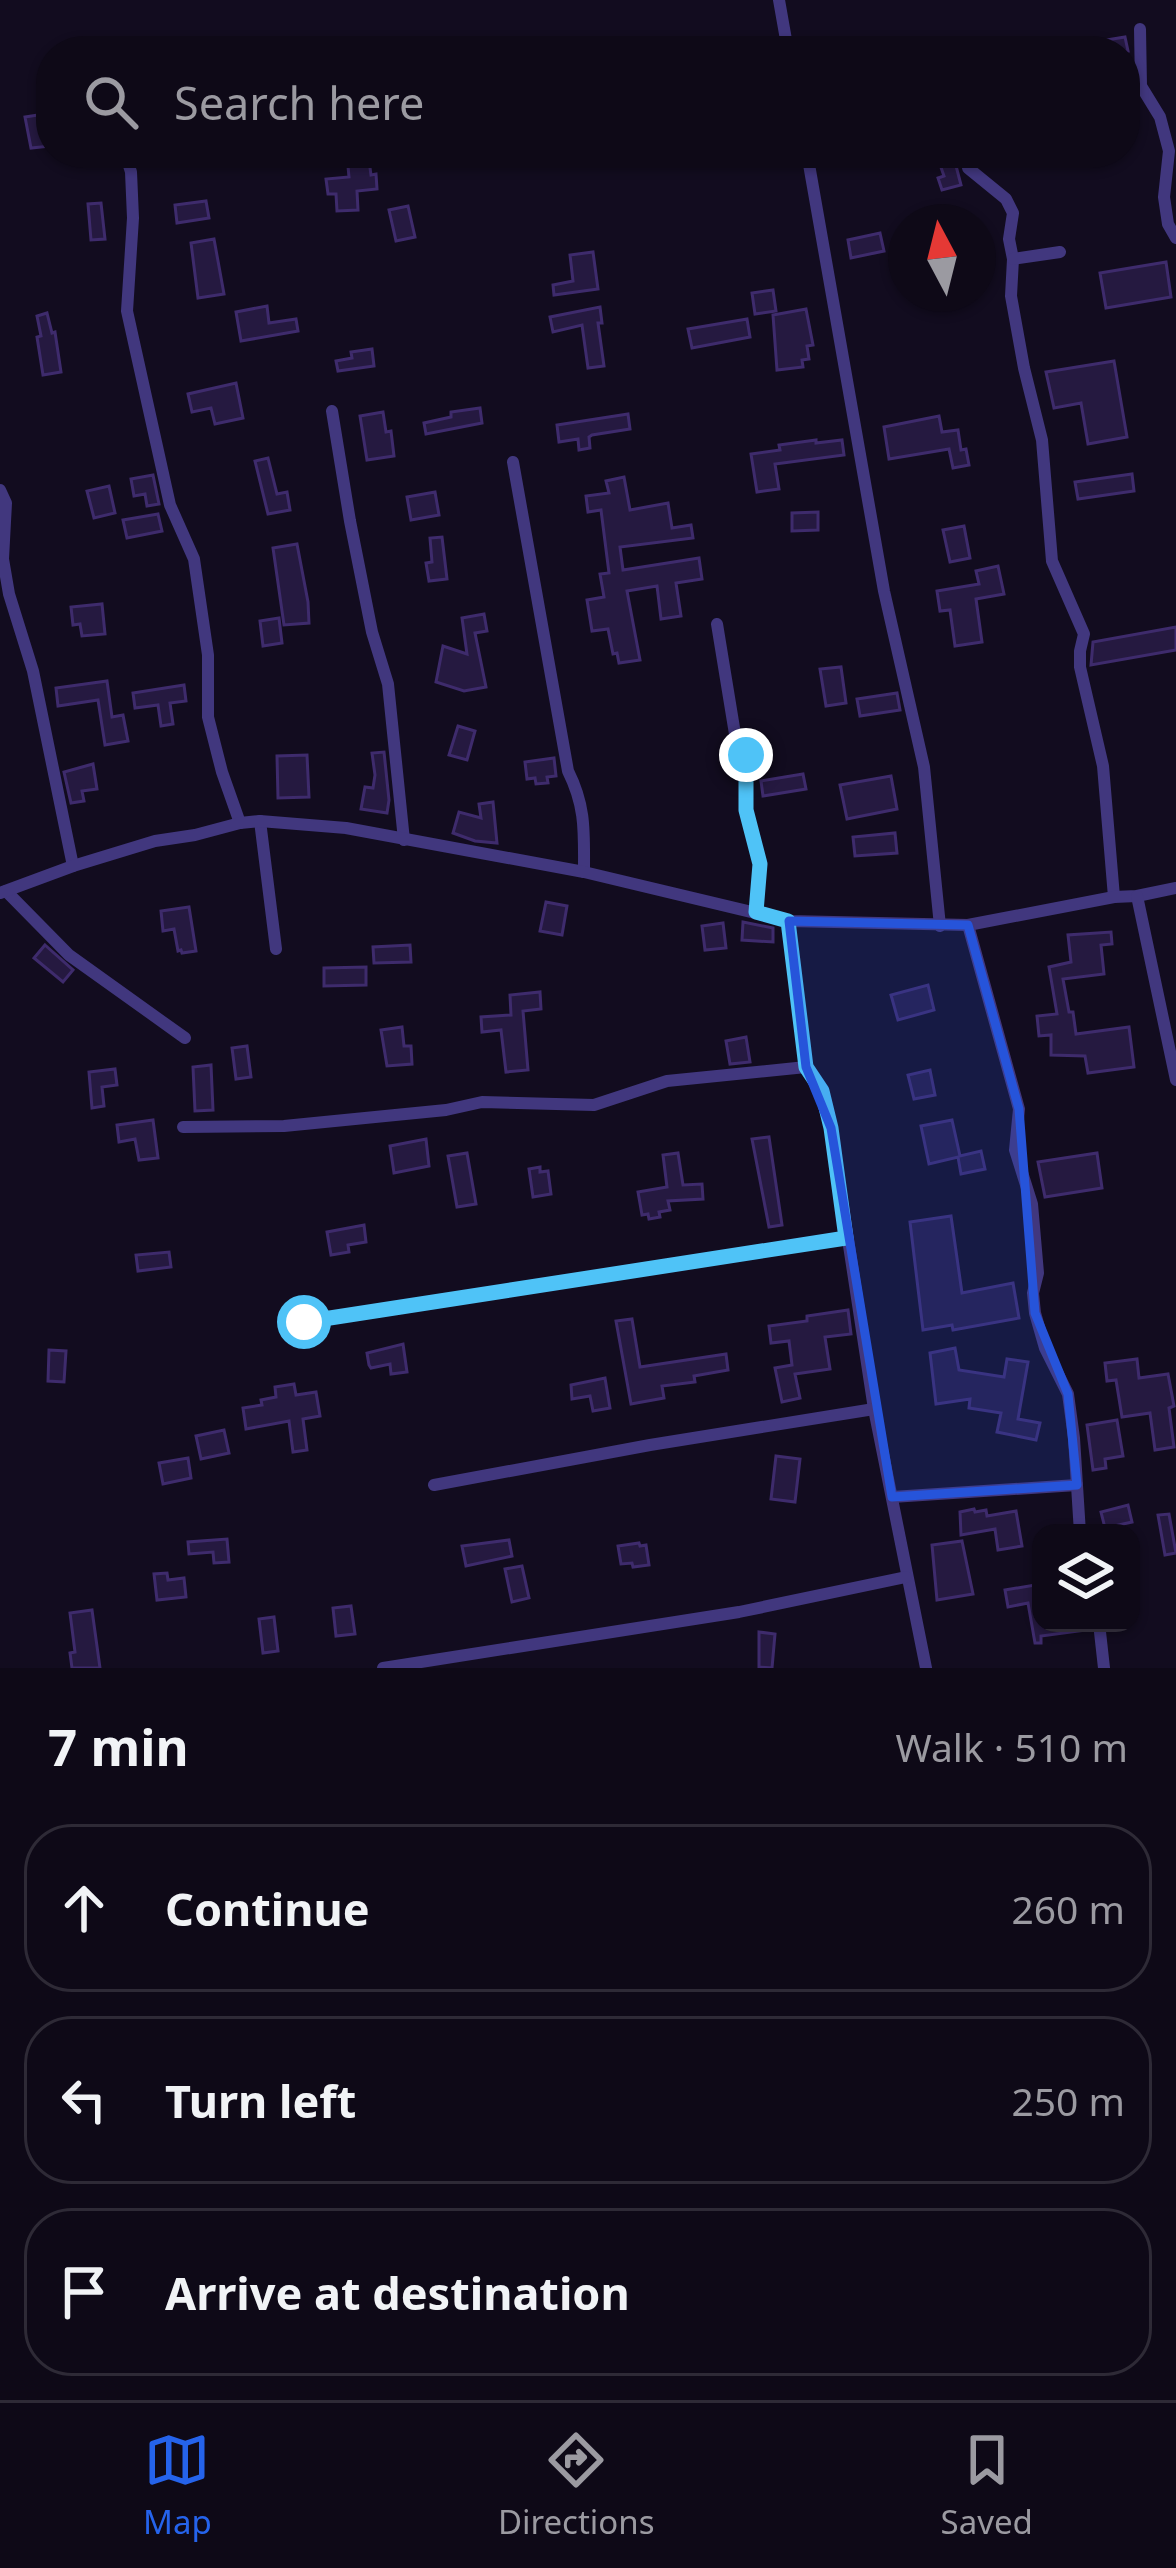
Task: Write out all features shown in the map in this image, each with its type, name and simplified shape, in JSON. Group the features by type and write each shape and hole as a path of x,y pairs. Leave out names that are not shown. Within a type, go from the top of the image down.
{"street":[{"path":"779,0 785,36"},
{"path":"1140,29 1141,86 1160,117 1169,151 1164,197 1168,224 1176,238"},
{"path":"130,168 133,218 127,311 170,505 194,559 208,655 208,717 240,823"},
{"path":"810,168 884,591 924,767 940,926"},
{"path":"968,168 1010,204 1013,213 1009,239 1012,296 1042,440 1052,561 1084,634 1080,667 1103,766 1114,897"},
{"path":"1012,259 1060,252"},
{"path":"332,411 363,587 388,684 404,840"},
{"path":"514,463 568,771 585,815 584,872"},
{"path":"0,490 6,503 3,559 9,594 33,670 74,866"},
{"path":"717,624 736,734 746,755 746,810 760,864 756,912"},
{"path":"260,821 276,949"},
{"path":"185,1038 69,955 3,892 155,841 260,821 346,828 584,872 788,921 968,925 1176,888"},
{"path":"1138,896 1176,1080"},
{"path":"788,921 806,1067 822,1091 831,1128 874,1409 926,1668"},
{"path":"968,925 1019,1108 1015,1150 1032,1204 1038,1273 1035,1313 1068,1394 1079,1524"},
{"path":"183,1127 284,1126 446,1110 482,1102 594,1105 667,1081 806,1067"},
{"path":"304,1322 846,1238"},
{"path":"434,1485 874,1409"},
{"path":"892,1497 1077,1485"},
{"path":"383,1668 739,1612 906,1577"},
{"path":"1100,1632 1104,1668"}],"highlighted area":[{"path":"789,921 968,925 1019,1109 1035,1313 1068,1394 1077,1485 892,1497 831,1128 806,1067"}],"building":[{"path":"36,115 36,148 31,148 25,117"},
{"path":"348,168 370,168 371,175 376,174 377,189 357,191 358,210 337,211 336,194 328,194 326,179 349,177"},
{"path":"941,168 957,168 961,185 942,190 938,178 944,176"},
{"path":"206,201 209,218 177,223 175,205"},
{"path":"101,203 105,239 91,240 88,204"},
{"path":"408,206 415,237 396,241 389,210"},
{"path":"880,233 884,251 851,258 848,240"},
{"path":"214,239 224,294 198,298 191,243"},
{"path":"593,252 598,289 554,295 553,285 573,281 570,255"},
{"path":"1166,262 1171,297 1106,308 1100,273"},
{"path":"773,290 776,311 755,314 752,293"},
{"path":"267,306 269,323 296,319 298,331 241,341 236,312"},
{"path":"600,307 604,366 588,368 582,325 553,332 550,317"},
{"path":"806,309 813,345 807,346 809,359 802,360 803,367 777,370 773,315"},
{"path":"47,313 61,372 43,375 37,316"},
{"path":"747,319 750,337 692,348 688,329"},
{"path":"372,349 374,366 338,371 336,361 352,358 351,352"},
{"path":"1114,361 1127,437 1088,444 1081,403 1054,408 1046,372"},
{"path":"236,383 243,418 215,424 211,408 192,412 188,394"},
{"path":"480,408 482,423 426,434 424,423 451,417 451,412"},
{"path":"383,412 394,456 367,460 360,416"},
{"path":"628,414 630,429 592,435 590,448 579,450 578,439 559,442 557,425"},
{"path":"939,416 942,432 958,430 969,465 953,468 949,449 889,459 884,427"},
{"path":"816,440 842,440 844,455 775,464 779,489 757,492 751,454"},
{"path":"268,458 277,494 287,492 290,510 268,514 255,461"},
{"path":"1132,474 1134,491 1078,499 1075,482"},
{"path":"153,475 159,504 147,506 145,494 134,496 131,479"},
{"path":"624,477 630,510 668,503 672,528 691,525 693,538 620,547 623,570 699,558 702,579 676,583 681,616 661,619 657,586 627,591 640,660 619,663 608,629 592,631 587,600 604,597 600,574 609,573 601,510 588,512 586,496 609,493 606,481"},
{"path":"109,486 115,513 94,518 87,491"},
{"path":"435,492 439,515 411,520 407,497"},
{"path":"818,512 818,530 792,531 792,513"},
{"path":"158,514 162,531 127,538 123,520"},
{"path":"964,526 970,558 950,562 943,530"},
{"path":"442,537 447,579 429,581 430,538"},
{"path":"297,544 309,623 284,625 273,548"},
{"path":"998,566 1004,594 976,599 982,642 955,646 950,610 940,611 937,591 979,584 976,571"},
{"path":"102,604 105,634 82,636 80,624 73,625 71,607"},
{"path":"484,614 487,631 475,633 486,687 464,691 436,682 443,646 467,654 462,618"},
{"path":"279,618 282,643 263,646 260,621"},
{"path":"1176,627 1176,650 1091,665 1093,642"},
{"path":"841,667 846,703 826,706 820,669"},
{"path":"107,681 112,717 123,715 128,741 105,745 98,700 58,706 56,688"},
{"path":"184,685 186,701 170,703 173,724 161,726 158,705 135,708 133,693"},
{"path":"897,693 900,710 860,716 857,699"},
{"path":"458,726 475,731 467,760 449,755"},
{"path":"384,752 387,813 361,809 365,787 373,788 372,753"},
{"path":"307,755 309,797 278,798 277,756"},
{"path":"554,758 556,776 547,777 548,783 527,779 525,762"},
{"path":"93,764 97,789 82,791 84,801 71,803 64,772"},
{"path":"803,774 806,789 763,796 761,781"},
{"path":"891,776 897,809 847,819 840,785"},
{"path":"493,802 497,843 453,833 459,812 481,818 479,804"},
{"path":"895,833 897,853 855,856 853,837"},
{"path":"546,902 567,906 562,935 540,931"},
{"path":"189,907 196,951 182,953 174,929 163,931 161,911"},
{"path":"743,922 773,928 773,942 742,940"},
{"path":"723,923 726,948 705,950 702,926"},
{"path":"1111,932 1112,944 1101,945 1104,974 1063,979 1076,1034 1129,1027 1134,1067 1088,1073 1085,1056 1051,1055 1051,1035 1039,1036 1037,1016 1057,1014 1049,967 1071,962 1068,935"},
{"path":"45,945 73,970 63,982 34,958"},
{"path":"410,945 411,962 374,963 373,947"},
{"path":"366,967 366,985 324,986 324,968"},
{"path":"928,985 934,1010 898,1020 891,995"},
{"path":"540,992 541,1009 523,1011 528,1070 506,1072 501,1030 482,1032 481,1017 511,1015 510,995"},
{"path":"402,1027 404,1046 411,1046 412,1064 387,1066 381,1030"},
{"path":"746,1037 750,1062 730,1064 726,1041"},
{"path":"247,1046 251,1077 236,1079 232,1048"},
{"path":"211,1065 213,1110 195,1111 193,1067"},
{"path":"115,1069 117,1085 102,1087 104,1106 92,1108 89,1072"},
{"path":"930,1070 935,1095 914,1099 908,1075"},
{"path":"153,1120 158,1158 139,1160 135,1139 119,1142 117,1125"},
{"path":"952,1120 960,1156 981,1151 985,1169 961,1174 958,1157 929,1164 921,1126"},
{"path":"769,1137 782,1225 769,1227 752,1139"},
{"path":"426,1139 429,1166 394,1173 390,1146"},
{"path":"467,1153 476,1204 457,1207 448,1156"},
{"path":"678,1153 683,1185 702,1184 703,1199 668,1201 670,1210 649,1219 648,1214 642,1215 638,1192 667,1187 663,1155"},
{"path":"1097,1153 1102,1188 1045,1197 1038,1162"},
{"path":"540,1167 540,1172 548,1171 551,1194 533,1197 529,1169"},
{"path":"951,1216 962,1293 1013,1283 1019,1318 953,1330 952,1325 923,1330 910,1222"},
{"path":"364,1225 366,1242 331,1255 327,1232"},
{"path":"169,1252 171,1267 138,1271 136,1255"},
{"path":"848,1310 851,1334 825,1337 830,1369 795,1374 800,1398 782,1402 775,1368 792,1365 789,1341 771,1343 769,1326"},
{"path":"632,1319 640,1367 726,1354 728,1370 694,1376 695,1382 662,1386 664,1398 631,1404 616,1321"},
{"path":"403,1344 407,1372 391,1374 390,1364 371,1368 367,1353"},
{"path":"955,1348 959,1370 1004,1377 1007,1359 1028,1362 1018,1419 1040,1423 1036,1440 997,1432 1001,1413 969,1408 970,1399 936,1404 930,1353"},
{"path":"49,1350 66,1351 64,1382 48,1381"},
{"path":"1137,1359 1139,1378 1168,1374 1174,1447 1155,1450 1150,1413 1122,1417 1116,1380 1107,1381 1105,1363"},
{"path":"605,1378 610,1408 593,1411 590,1396 572,1399 571,1385"},
{"path":"294,1384 296,1395 316,1392 320,1416 303,1419 307,1450 293,1452 289,1421 246,1429 243,1408 276,1397 275,1387"},
{"path":"1117,1420 1123,1456 1105,1459 1106,1468 1093,1470 1087,1425"},
{"path":"224,1430 229,1453 201,1459 196,1436"},
{"path":"776,1456 800,1459 795,1502 771,1499"},
{"path":"188,1458 191,1478 163,1484 159,1463"},
{"path":"1128,1505 1132,1522 1104,1524 1101,1512"},
{"path":"986,1510 987,1516 1016,1511 1022,1546 998,1550 995,1529 961,1535 960,1512"},
{"path":"1169,1514 1176,1553 1165,1555 1158,1515"},
{"path":"227,1539 229,1562 214,1563 213,1552 189,1554 188,1542"},
{"path":"509,1540 512,1556 466,1566 462,1546"},
{"path":"962,1541 973,1594 937,1600 932,1545"},
{"path":"646,1545 649,1565 621,1564 618,1546"},
{"path":"522,1566 529,1598 512,1602 505,1569"},
{"path":"167,1573 168,1580 184,1578 186,1597 157,1600 154,1574"},
{"path":"1032,1586 1032,1626 1028,1603 1008,1607 1005,1590"},
{"path":"351,1606 355,1634 336,1636 333,1608"},
{"path":"92,1610 100,1668 72,1668 70,1613"},
{"path":"274,1617 278,1651 263,1653 259,1619"},
{"path":"759,1632 775,1634 772,1668 759,1667"},
{"path":"1033,1632 1071,1632 1041,1636 1041,1643 1035,1643"}],"route":[{"path":"304,1322 846,1238 831,1128 822,1091 806,1067 788,921 756,912 760,864 746,810 746,755"}]}
